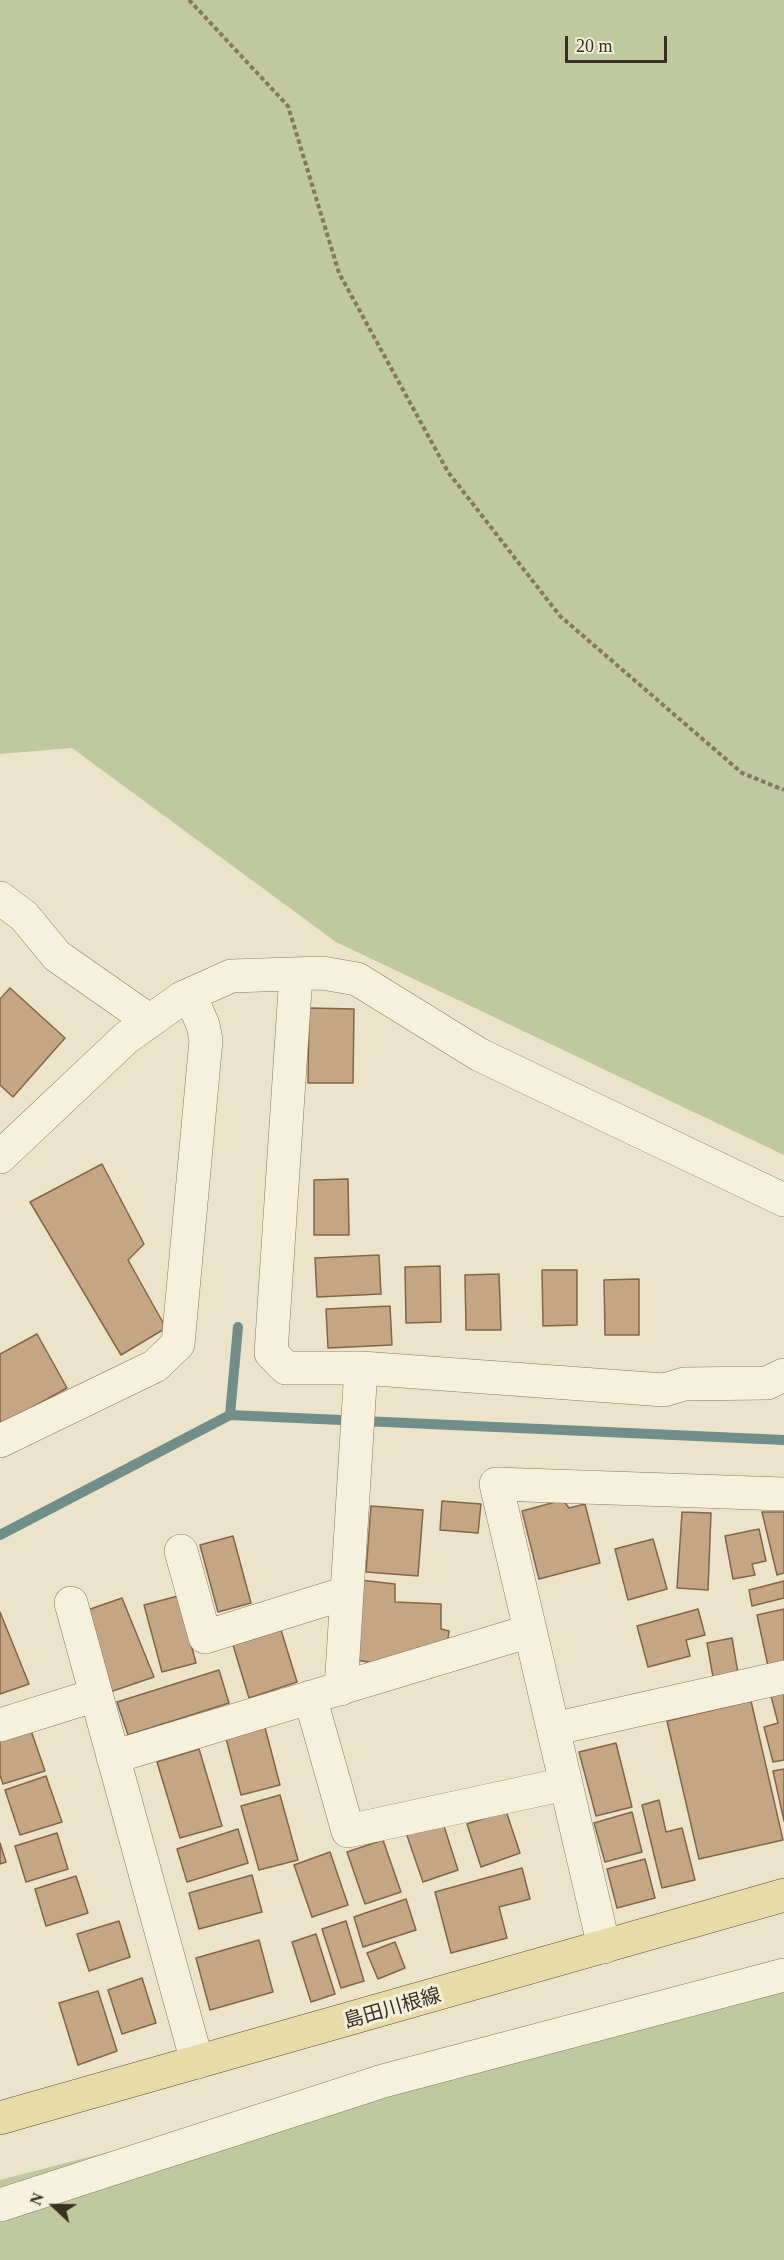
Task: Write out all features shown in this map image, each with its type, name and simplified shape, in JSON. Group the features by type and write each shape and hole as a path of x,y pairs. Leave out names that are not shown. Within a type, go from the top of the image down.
{"main road":[{"name":"島田川根線","path":"0,2118 784,1895"}],"street":[{"path":"0,898 24,916 57,956 150,1021"},
{"path":"0,1157 126,1038 190,995 231,975 322,973 357,979 480,1055 784,1200"},
{"path":"296,974 271,1353 286,1368 361,1368 664,1390 684,1384 766,1383 784,1375"},
{"path":"0,1441 155,1366 178,1344 206,1040 203,1024 190,995"},
{"path":"361,1368 346,1593 325,1693 348,1831 566,1784"},
{"path":"604,1947 496,1484 784,1494"},
{"path":"181,1551 205,1637 346,1593"},
{"path":"71,1603 197,2062"},
{"path":"113,1756 530,1631"},
{"path":"553,1729 784,1677"},
{"path":"0,1725 96,1695"},
{"path":"0,2205 383,2081 784,1975"}],"path":[{"path":"189,0 288,106 339,273 448,472 560,616 742,773 784,789"}],"green space":[{"path":"0,0 784,0 784,1155 336,942 72,748 0,754"},
{"path":"784,1977 784,2260 0,2260 0,2180"}],"building":[{"path":"10,988 65,1038 13,1097 0,1085 0,999"},
{"path":"309,1008 354,1009 353,1083 308,1083"},
{"path":"102,1164 144,1244 128,1260 166,1328 121,1355 30,1202"},
{"path":"348,1179 349,1235 314,1235 314,1180"},
{"path":"379,1255 381,1294 317,1297 315,1258"},
{"path":"440,1266 441,1322 406,1323 405,1267"},
{"path":"542,1270 577,1270 577,1325 543,1326"},
{"path":"499,1274 501,1330 466,1330 465,1275"},
{"path":"639,1279 639,1335 605,1335 604,1280"},
{"path":"390,1306 392,1345 328,1348 326,1309"},
{"path":"37,1334 67,1388 0,1425 0,1354"},
{"path":"563,1500 569,1508 585,1504 600,1563 539,1579 522,1511"},
{"path":"442,1501 481,1504 478,1533 440,1530"},
{"path":"371,1506 423,1510 418,1576 366,1572"},
{"path":"682,1512 711,1513 708,1590 677,1588"},
{"path":"762,1512 784,1512 784,1573 777,1575"},
{"path":"759,1529 766,1561 752,1564 755,1575 733,1579 725,1536"},
{"path":"233,1536 251,1603 218,1612 200,1545"},
{"path":"653,1539 667,1589 628,1600 615,1549"},
{"path":"360,1580 395,1584 395,1602 441,1604 441,1629 449,1631 447,1646 386,1665 356,1660"},
{"path":"784,1581 784,1598 752,1606 749,1590"},
{"path":"178,1596 196,1663 162,1672 144,1605"},
{"path":"122,1598 154,1677 104,1694 76,1614"},
{"path":"698,1609 705,1635 686,1640 690,1656 648,1667 637,1626"},
{"path":"784,1609 784,1662 768,1666 757,1615"},
{"path":"0,1612 29,1684 0,1694"},
{"path":"281,1630 297,1682 249,1698 233,1645"},
{"path":"732,1638 738,1673 713,1677 707,1643"},
{"path":"219,1670 229,1703 128,1735 117,1702"},
{"path":"784,1689 784,1760 773,1762 764,1727 778,1723 770,1692"},
{"path":"751,1701 783,1840 699,1859 667,1721"},
{"path":"263,1720 280,1785 241,1795 224,1731"},
{"path":"29,1725 45,1771 3,1784 0,1775 0,1735"},
{"path":"616,1743 632,1807 596,1816 579,1752"},
{"path":"199,1749 222,1826 180,1838 157,1762"},
{"path":"784,1769 784,1821 773,1771"},
{"path":"46,1776 62,1822 20,1835 5,1790"},
{"path":"280,1795 298,1860 259,1870 241,1806"},
{"path":"659,1800 666,1832 682,1828 695,1880 662,1888 642,1805"},
{"path":"506,1811 520,1853 481,1867 467,1824"},
{"path":"632,1812 642,1852 605,1862 594,1823"},
{"path":"441,1817 458,1870 423,1882 405,1830"},
{"path":"238,1829 248,1863 187,1882 177,1849"},
{"path":"57,1833 68,1869 26,1882 15,1846"},
{"path":"383,1840 401,1892 365,1904 347,1852"},
{"path":"0,1843 6,1862 0,1864"},
{"path":"330,1852 348,1905 312,1917 294,1865"},
{"path":"645,1859 655,1898 617,1908 607,1869"},
{"path":"522,1868 530,1899 499,1907 507,1938 451,1953 435,1892"},
{"path":"252,1875 262,1912 199,1929 189,1893"},
{"path":"76,1876 88,1913 46,1926 35,1889"},
{"path":"406,1899 416,1930 363,1947 354,1917"},
{"path":"119,1921 130,1957 89,1971 77,1934"},
{"path":"346,1921 364,1981 341,1988 322,1929"},
{"path":"316,1934 335,1994 311,2002 292,1942"},
{"path":"259,1940 273,1992 210,2010 196,1958"},
{"path":"395,1942 405,1968 378,1979 367,1953"},
{"path":"142,1978 156,2023 122,2034 108,1990"},
{"path":"98,1991 117,2051 78,2065 59,2003"}],"waterway":[{"path":"230,1415 238,1327"},
{"path":"0,1535 230,1415 784,1440"}]}
